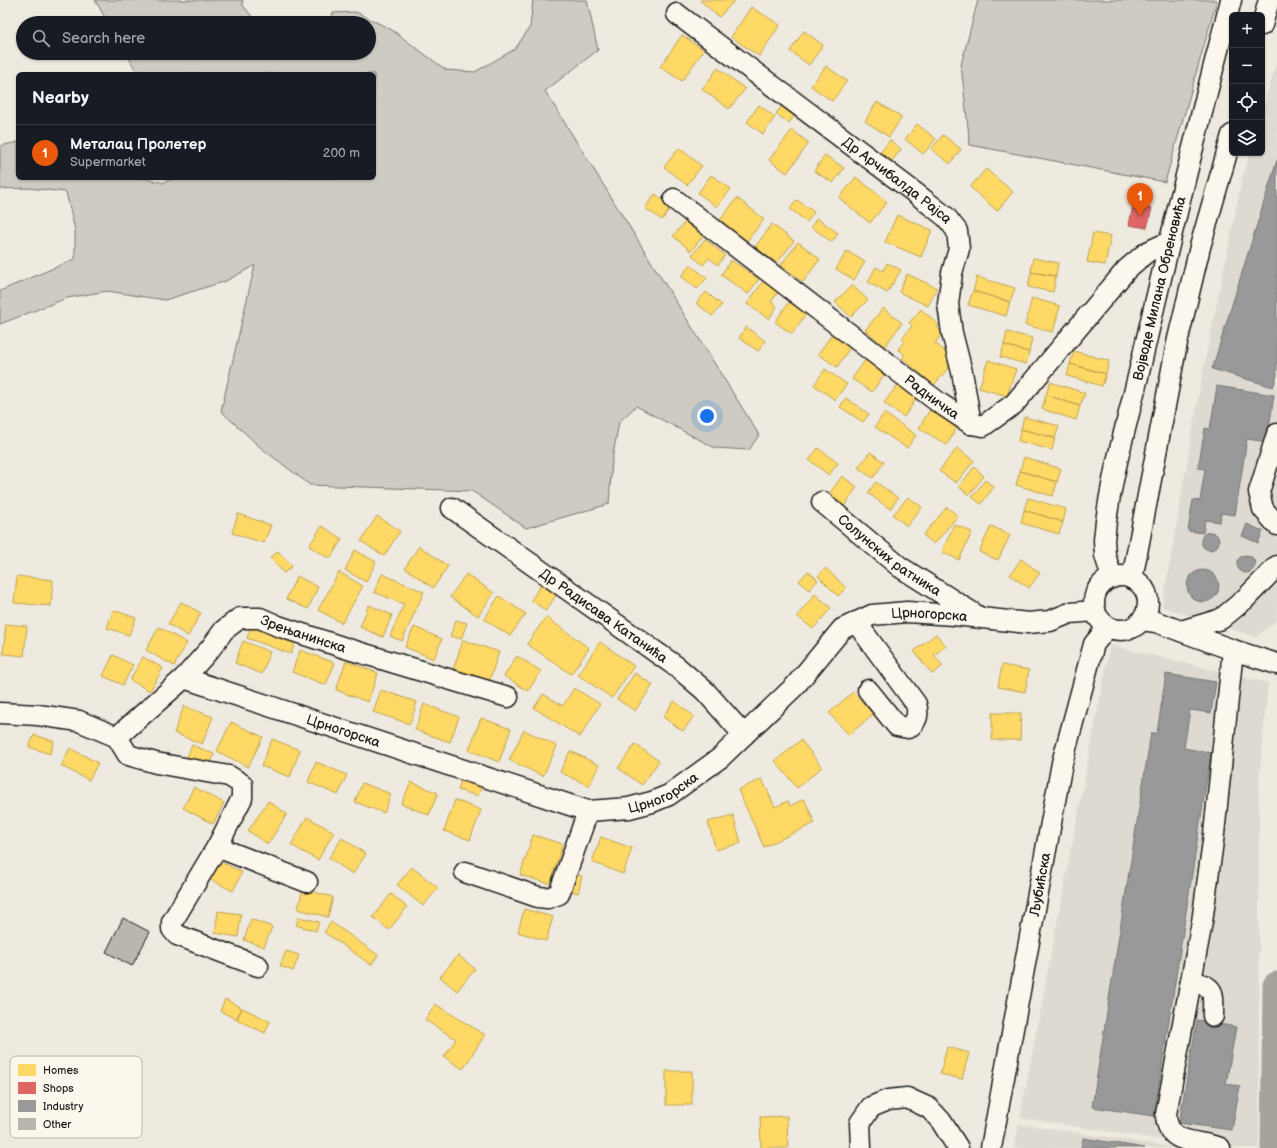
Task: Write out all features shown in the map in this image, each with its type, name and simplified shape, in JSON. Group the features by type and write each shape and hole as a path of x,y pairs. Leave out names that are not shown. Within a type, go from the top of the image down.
{"street":[{"name":"Војводе Милана Обреновића","path":"1112,578 1105,555 1105,527 1119,447 1138,379 1169,242 1230,0"},
{"path":"1265,14 1269,0"},
{"name":"Др Арчибалда Рајса","path":"677,14 914,192 946,217 957,231 959,249 952,273 948,304 952,333 962,372 971,424"},
{"path":"1132,578 1177,343 1200,247 1229,146"},
{"name":"Радничка","path":"674,199 938,402 971,424 983,426 1014,404 1127,269 1147,252 1169,242"},
{"path":"1277,434 1259,492 1263,509 1277,525"},
{"name":"Солунских ратника","path":"822,502 900,567 980,617"},
{"name":"Др Радисава Катанића","path":"452,508 677,667 705,691 744,735"},
{"path":"1181,631 1221,619 1244,600 1277,566"},
{"path":"1118,576 1132,578 1142,586 1147,597 1146,613 1142,620 1130,628 1123,630 1108,627 1098,617 1095,611 1094,604 1096,591 1100,586 1112,578 1118,576"},
{"name":"Црногорска","path":"184,678 588,811 629,808 652,802 669,795 720,758 795,686 842,629 872,615 906,612 980,617 1028,623 1050,621 1070,613 1095,611"},
{"name":"Зрењанинска","path":"117,737 184,678 210,649 224,630 240,618 260,618 278,626 344,648 508,697"},
{"path":"1142,620 1156,622 1233,650 1277,664"},
{"path":"856,622 916,704 918,710 915,722 908,728 897,726 868,690"},
{"name":"Љубићска","path":"991,1148 1062,763 1094,644 1108,627"},
{"path":"1220,1148 1181,1140 1170,1130 1166,1120 1202,922 1214,834 1233,650"},
{"path":"0,713 38,715 79,721 117,737 128,755 156,763 230,776 242,784 242,798 217,847 172,922 172,929 177,935 258,966"},
{"path":"465,872 538,896 548,898 559,894 588,811"},
{"path":"217,847 307,882"},
{"path":"1191,981 1209,986 1213,991 1213,1016"},
{"path":"861,1148 860,1123 871,1107 888,1100 908,1098 929,1108 941,1121 958,1148"}],"shaded area":[{"path":"95,0 243,0 242,4 251,16 104,16"},
{"path":"533,0 587,0 598,50 545,91 759,435 749,450 715,448 636,406 619,422 612,460 609,504 526,528 472,491 310,485 260,447 221,411 255,265 226,281 165,300 107,291 67,298 0,324 0,291 75,259 75,230 66,192 28,188 0,189 0,146 16,142 16,180 152,180 163,183 170,180 376,180 376,72 137,72 130,60 376,60 376,22 392,30 446,70 475,72 515,49 530,27"},
{"path":"978,0 1217,0 1165,182 970,145 961,65"},
{"path":"356,12 364,16 332,16 333,13"},
{"path":"1277,61 1277,620 1256,637 1162,607 1203,371 1242,180 1249,156 1265,156 1265,101"},
{"path":"1110,645 1268,683 1259,784 1259,1148 1217,1148 1020,1118"},
{"path":"1019,1124 1179,1148 1014,1148"}],"building: Homes":[{"path":"700,0 735,0 719,17"},
{"path":"751,7 780,25 759,56 731,37"},
{"path":"804,31 823,45 809,65 790,51"},
{"path":"682,35 704,50 682,81 660,67"},
{"path":"826,66 847,81 832,101 811,86"},
{"path":"718,68 745,89 729,109 702,89"},
{"path":"877,102 902,117 889,137 865,121"},
{"path":"783,104 796,113 789,123 776,114"},
{"path":"759,105 775,117 763,134 747,122"},
{"path":"917,124 936,139 923,154 905,139"},
{"path":"792,130 809,143 787,173 769,160"},
{"path":"943,135 961,149 950,164 931,149"},
{"path":"890,140 901,149 892,161 880,153"},
{"path":"679,148 702,166 687,185 664,167"},
{"path":"825,155 844,168 833,183 814,171"},
{"path":"986,169 1013,192 997,211 970,187"},
{"path":"711,175 731,189 717,207 698,193"},
{"path":"856,177 887,202 870,223 839,198"},
{"path":"655,194 672,206 662,220 645,208"},
{"path":"737,198 764,219 747,241 720,220"},
{"path":"797,200 814,212 807,222 790,209"},
{"path":"897,215 932,230 921,257 885,242"},
{"path":"817,218 838,233 832,242 811,227"},
{"path":"685,222 703,236 691,251 673,236"},
{"path":"772,224 794,241 777,263 755,247"},
{"path":"1093,233 1111,236 1105,265 1087,262"},
{"path":"705,239 725,255 718,265 709,258 703,265 692,255"},
{"path":"798,242 820,259 803,282 781,265"},
{"path":"847,251 865,262 854,280 836,269"},
{"path":"1033,258 1058,263 1056,276 1031,272"},
{"path":"731,260 759,279 748,294 721,275"},
{"path":"887,263 901,270 887,293 868,282 876,267 883,271"},
{"path":"690,265 707,278 697,289 681,276"},
{"path":"1031,272 1056,276 1053,292 1028,287"},
{"path":"907,274 937,288 928,306 899,292"},
{"path":"977,277 1015,288 1010,302 973,291"},
{"path":"764,280 779,291 771,302 777,306 769,319 747,304"},
{"path":"852,285 868,300 851,317 835,302"},
{"path":"973,291 1010,302 1006,316 968,305"},
{"path":"706,292 722,305 712,316 696,303"},
{"path":"1032,298 1060,306 1053,332 1025,325"},
{"path":"789,302 806,314 792,334 775,322"},
{"path":"883,308 902,323 885,346 865,330"},
{"path":"921,309 939,325 937,328 943,333 935,343 955,360 934,385 902,358 905,355 898,349 905,341 902,338 912,326 909,323"},
{"path":"746,327 765,341 758,351 739,338"},
{"path":"1007,332 1032,338 1029,352 1004,345"},
{"path":"833,333 851,346 837,367 818,354"},
{"path":"1004,345 1029,352 1026,364 1000,357"},
{"path":"1074,351 1109,361 1106,374 1070,364"},
{"path":"866,359 886,372 872,392 852,379"},
{"path":"988,360 1016,369 1007,396 979,388"},
{"path":"1070,364 1106,374 1102,386 1067,376"},
{"path":"825,369 847,384 835,400 814,385"},
{"path":"1050,382 1085,393 1080,406 1046,395"},
{"path":"899,383 918,396 904,417 884,403"},
{"path":"1046,395 1080,406 1076,420 1042,409"},
{"path":"846,398 869,414 863,422 840,407"},
{"path":"931,408 959,424 947,445 919,428"},
{"path":"884,413 916,435 907,448 875,427"},
{"path":"1024,417 1059,426 1055,438 1021,429"},
{"path":"1021,429 1055,438 1052,450 1018,441"},
{"path":"818,448 838,463 829,475 809,460"},
{"path":"957,448 974,461 956,483 939,471"},
{"path":"870,452 884,462 873,478 858,468"},
{"path":"1024,457 1061,469 1057,482 1020,471"},
{"path":"974,467 984,476 969,495 959,487"},
{"path":"1020,471 1057,482 1053,496 1016,485"},
{"path":"842,476 857,487 843,508 827,497"},
{"path":"985,480 994,487 981,504 972,497"},
{"path":"876,482 898,498 890,509 868,493"},
{"path":"908,497 922,507 907,526 893,515"},
{"path":"1028,498 1066,509 1063,522 1024,510"},
{"path":"947,507 958,516 934,544 923,535"},
{"path":"1024,510 1063,522 1059,534 1021,523"},
{"path":"238,514 271,525 264,543 232,533"},
{"path":"377,516 400,531 384,556 361,541"},
{"path":"954,524 972,532 959,560 942,552"},
{"path":"322,526 342,539 330,559 309,546"},
{"path":"991,526 1010,535 998,560 979,552"},
{"path":"419,546 448,566 433,588 405,568"},
{"path":"355,550 376,562 366,582 345,570"},
{"path":"278,551 292,566 284,573 270,558"},
{"path":"1021,559 1040,573 1029,588 1010,575"},
{"path":"826,568 846,588 838,596 818,576"},
{"path":"808,571 818,580 809,590 799,581"},
{"path":"339,572 363,586 342,623 318,610"},
{"path":"382,574 424,592 402,641 390,636 404,604 374,592"},
{"path":"466,574 494,593 478,616 450,597"},
{"path":"17,576 53,580 51,606 14,603"},
{"path":"297,576 318,587 308,609 286,599"},
{"path":"543,582 558,592 546,611 531,600"},
{"path":"815,594 831,608 813,629 797,616"},
{"path":"499,596 526,614 510,636 484,619"},
{"path":"181,602 201,613 188,636 168,624"},
{"path":"369,605 392,615 383,637 360,627"},
{"path":"113,610 136,618 129,635 107,628"},
{"path":"546,617 589,648 571,674 527,644"},
{"path":"456,620 467,623 461,639 450,636"},
{"path":"6,624 27,626 24,656 3,654"},
{"path":"159,627 187,643 174,666 146,650"},
{"path":"251,627 295,643 291,654 247,638"},
{"path":"414,627 442,639 434,659 405,647"},
{"path":"936,634 946,646 934,655 943,666 932,674 914,651"},
{"path":"463,640 499,652 489,682 453,670"},
{"path":"243,641 270,652 262,674 235,663"},
{"path":"600,642 634,666 612,698 578,675"},
{"path":"300,650 335,663 326,685 292,672"},
{"path":"113,655 133,665 123,685 103,676"},
{"path":"517,656 541,671 528,691 504,676"},
{"path":"143,657 163,668 150,691 130,680"},
{"path":"346,661 378,673 368,702 336,690"},
{"path":"1002,665 1029,670 1025,692 998,687"},
{"path":"635,673 653,685 635,711 617,699"},
{"path":"574,688 600,704 580,737 534,708 543,694 563,706"},
{"path":"381,690 417,702 410,724 373,712"},
{"path":"853,692 873,714 849,735 829,713"},
{"path":"674,701 694,716 683,731 663,717"},
{"path":"424,704 459,717 450,742 415,730"},
{"path":"184,706 213,717 202,744 174,733"},
{"path":"992,713 1021,713 1020,740 992,740"},
{"path":"481,718 511,729 499,762 469,750"},
{"path":"231,722 263,737 248,767 217,751"},
{"path":"524,730 557,746 543,776 509,760"},
{"path":"34,735 54,741 50,754 29,747"},
{"path":"272,739 300,750 290,777 261,766"},
{"path":"801,740 822,767 797,788 775,761"},
{"path":"635,744 659,761 642,785 618,768"},
{"path":"192,745 214,754 210,766 187,757"},
{"path":"70,748 98,763 89,780 61,766"},
{"path":"570,751 599,765 589,786 560,772"},
{"path":"316,762 347,775 338,795 308,782"},
{"path":"462,777 483,784 478,796 458,790"},
{"path":"762,779 775,807 788,801 790,806 804,799 815,823 764,847 738,790"},
{"path":"411,782 438,793 429,815 401,804"},
{"path":"362,783 391,794 384,813 355,802"},
{"path":"194,787 224,803 213,824 183,808"},
{"path":"455,800 481,810 470,840 444,831"},
{"path":"268,801 287,814 268,844 248,831"},
{"path":"733,815 741,843 716,850 708,822"},
{"path":"307,817 334,832 318,860 291,845"},
{"path":"533,835 563,844 550,884 520,875"},
{"path":"601,837 632,848 623,874 592,862"},
{"path":"342,838 366,854 353,874 329,858"},
{"path":"216,860 242,872 233,891 207,878"},
{"path":"412,867 438,888 423,906 397,885"},
{"path":"575,874 582,876 578,893 571,891"},
{"path":"303,889 333,897 328,917 298,909"},
{"path":"391,894 407,907 389,930 373,917"},
{"path":"524,909 553,917 546,941 518,932"},
{"path":"218,911 241,914 238,937 215,933"},
{"path":"299,917 319,922 316,931 296,925"},
{"path":"251,919 272,927 264,947 244,940"},
{"path":"331,922 378,955 371,965 324,932"},
{"path":"286,951 299,955 293,971 280,966"},
{"path":"458,955 475,969 457,991 440,977"},
{"path":"225,999 242,1008 236,1019 220,1011"},
{"path":"435,1004 485,1035 463,1069 444,1057 456,1039 425,1020"},
{"path":"242,1008 270,1021 265,1033 237,1020"},
{"path":"947,1047 969,1053 962,1079 940,1074"},
{"path":"666,1071 692,1071 692,1105 666,1105"},
{"path":"787,1116 788,1148 761,1148 760,1117"}],"building: Shops":[{"path":"1133,205 1152,208 1147,228 1129,225"}],"building: Industry":[{"path":"1277,160 1277,376 1273,387 1212,369"},
{"path":"1217,386 1274,395 1267,442 1247,439 1235,515 1221,513 1220,522 1205,520 1203,533 1188,531 1193,500 1200,501 1205,469 1198,468 1205,428 1210,429"},
{"path":"1247,524 1263,531 1258,543 1242,536"},
{"path":"1210,532 1216,535 1219,541 1216,547 1210,550 1204,547 1201,541 1204,535"},
{"path":"1242,555 1250,555 1255,560 1253,571 1250,573 1242,573 1237,568 1237,560"},
{"path":"1203,570 1214,575 1219,586 1214,597 1203,602 1192,597 1187,586 1192,575"},
{"path":"1166,674 1216,682 1211,713 1190,710 1184,748 1211,753 1154,1116 1092,1107 1151,733 1157,733"},
{"path":"1197,1020 1236,1027 1226,1084 1240,1086 1232,1130 1179,1123"},
{"path":"1083,1138 1145,1148 1081,1148"}],"building: Other":[{"path":"123,918 150,932 132,966 106,952"}],"waterway":[{"path":"1275,1148 1277,986"}],"place":[{"name":"Металац Пролетер","path":"1140,216"}]}
